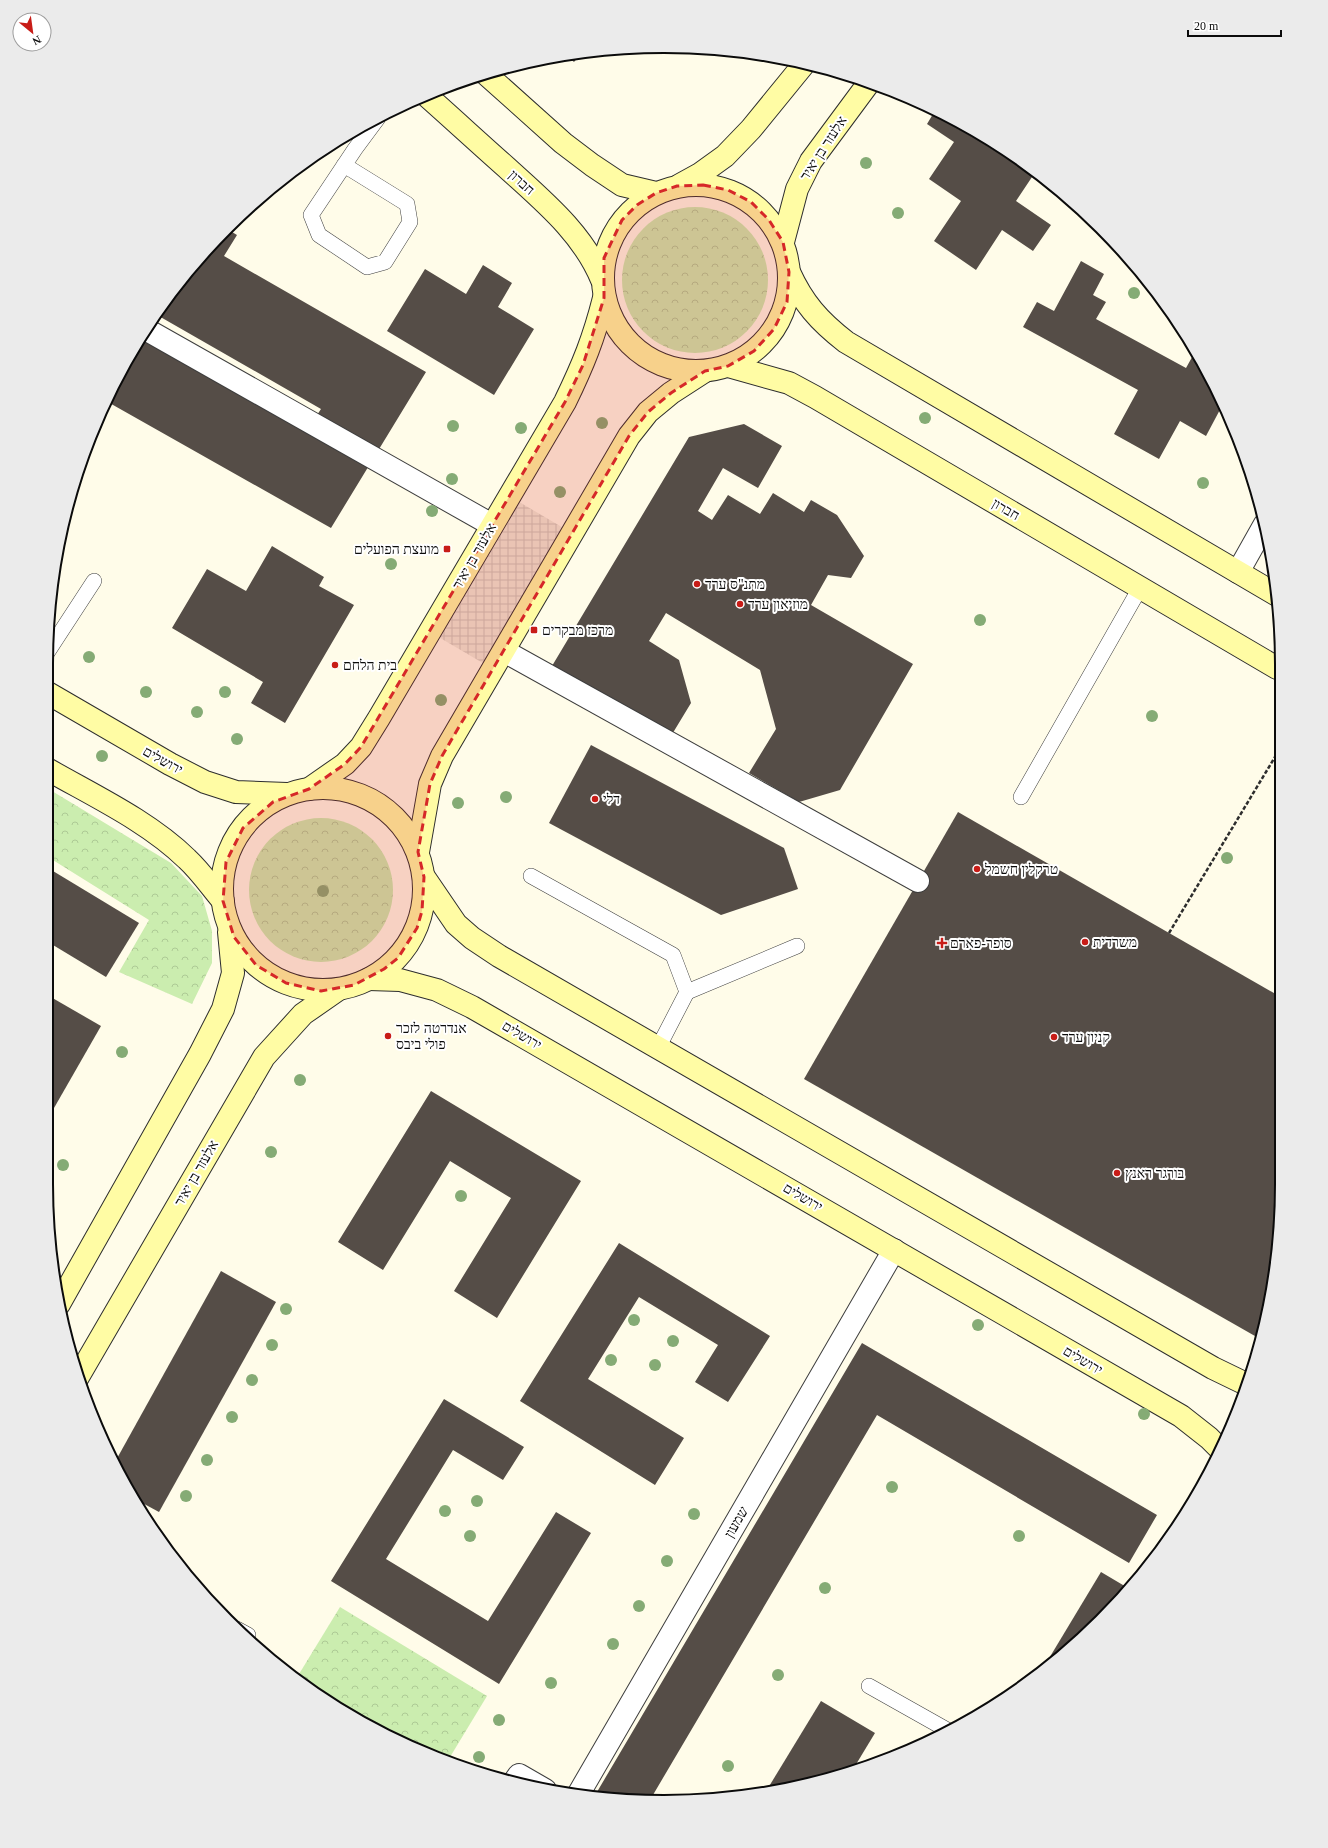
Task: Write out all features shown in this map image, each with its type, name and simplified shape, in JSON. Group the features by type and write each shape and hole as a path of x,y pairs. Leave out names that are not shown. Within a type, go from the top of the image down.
{"main road":[{"path":"677,186 700,174 725,156 751,129 800,69"},
{"path":"491,78 563,143 592,165 622,185 656,193"},
{"name":"אלעזר בן יאיר","path":"783,242 797,189 811,161 866,87"},
{"name":"חברון","path":"431,100 545,202 584,246 596,265 613,323 630,345 652,361 678,370 705,371"},
{"path":"677,186 703,185 728,190 751,202 769,220 783,242 789,272 798,293 809,308 827,327 846,342 1271,591"},
{"name":"אלעזר בן יאיר","path":"225,911 222,881 226,862 233,844 243,828 257,813 273,802 300,791 345,764 361,747 565,402 583,365 594,337 603,289 604,258 622,220 637,205 656,193 677,186"},
{"path":"53,772 134,819 187,859 225,911 234,937 244,952 270,976 303,989 321,990 354,986 370,979 398,958 417,928 424,900 424,877 418,852 430,784 442,756 629,436 648,412 671,393 705,371 728,366 754,351 774,330 787,302 789,272"},
{"name":"חברון","path":"728,366 789,383 816,397 1275,667"},
{"name":"ירושלים","path":"53,696 170,764 205,782 236,792 339,789 368,798 387,811 403,826 418,852"},
{"path":"424,877 456,924 472,938 499,956 1213,1368 1242,1382"},
{"path":"64,1296 200,1054 222,1008 233,973 225,911"},
{"name":"ירושלים","path":"370,979 400,980 437,990 472,1007 1181,1416 1216,1445"},
{"name":"אלעזר בן יאיר","path":"82,1371 264,1057 303,1014 339,989"}],"street":[{"path":"151,332 492,525"},
{"path":"1238,572 1260,533"},
{"path":"504,650 918,881"},
{"name":"שמעון","path":"581,1789 894,1250"}],"lane":[{"path":"344,165 407,204 410,222 385,262 367,267 319,235 311,215 344,165 370,129"},
{"path":"54,643 94,581"},
{"path":"1021,797 1140,588"},
{"path":"531,876 673,955 687,992"},
{"path":"658,1048 687,992 797,946"},
{"path":"869,1686 943,1727"}],"path":[{"path":"1169,933 1275,757"}],"highlighted area":[{"path":"703,185 728,190 751,202 769,220 783,242 789,272 787,302 774,329 754,351 728,366 705,371 671,393 648,412 629,436 442,756 430,784 418,852 424,877 422,911 417,928 398,958 384,969 354,985 321,991 286,983 256,965 234,937 223,901 226,862 243,828 273,802 309,789 345,764 361,747 565,402 583,365 604,298 604,258 622,220 637,205 656,193 677,186"}],"green space":[{"path":"695,207 723,213 741,224 751,234 762,252 768,280 762,308 751,326 741,336 723,347 695,353 667,347 649,336 639,326 628,308 622,280 628,252 639,234 649,224 667,213"},
{"path":"53,792 171,863 202,896 212,931 212,963 192,1004 119,972 149,920 53,860"},
{"path":"314,818 328,818 355,826 367,834 377,844 388,862 392,876 392,904 388,918 377,936 367,946 349,957 328,962 314,962 287,954 275,946 265,936 254,918 249,897 249,883 257,856 265,844 275,834 293,823"},
{"path":"340,1607 487,1696 451,1756 394,1732 358,1713 299,1674"}],"shaded area":[{"path":"509,496 572,533 493,669 430,632"}],"building":[{"path":"932,115 934,116 970,135 1032,176 1016,201 1051,225 1033,251 1002,230 976,270 934,241 961,201 929,179 954,142 927,124"},
{"path":"232,232 237,235 224,256 426,372 331,528 112,404 135,358 146,340 315,418 321,409 161,317 179,292"},
{"path":"1081,261 1104,274 1093,295 1106,302 1096,319 1186,368 1192,357 1219,411 1206,436 1180,421 1159,459 1114,434 1138,390 1023,327 1037,302 1054,311"},
{"path":"483,265 512,283 498,307 534,329 494,395 387,331 425,269 466,294"},
{"path":"744,424 782,446 758,488 723,468 698,511 712,520 728,495 760,514 773,493 804,512 811,500 837,515 864,556 851,578 828,575 811,605 913,664 840,790 799,802 749,773 776,729 760,670 666,613 649,641 679,660 691,703 671,736 552,666 689,437"},
{"path":"272,546 324,577 319,586 354,605 285,723 251,703 263,682 172,628 207,569 246,591"},
{"path":"591,745 784,848 798,889 721,915 549,823"},
{"name":"קניון ערד","path":"958,812 1275,994 1274,1224 1270,1264 1255,1336 804,1079"},
{"path":"53,871 139,923 106,977 53,945"},
{"path":"53,998 101,1026 53,1110"},
{"path":"431,1091 581,1181 497,1318 454,1291 511,1198 450,1161 383,1270 338,1242"},
{"path":"619,1243 770,1336 728,1402 695,1382 718,1345 639,1297 588,1379 684,1438 655,1485 520,1401"},
{"path":"221,1271 276,1302 159,1512 144,1504 118,1457"},
{"path":"862,1343 1157,1515 1129,1563 877,1415 653,1795 597,1791"},
{"path":"444,1399 524,1447 503,1480 453,1450 386,1559 488,1621 556,1512 591,1533 499,1684 331,1581"},
{"path":"1101,1572 1124,1586 1096,1616 1049,1658"},
{"path":"821,1701 875,1733 856,1764 822,1774 770,1785"}],"place":[{"name":"מועצת הפועלים","path":"447,549"},
{"name":"מתנ\"ס ערד","path":"697,584"},
{"name":"מוזיאון ערד","path":"740,604"},
{"name":"מרכז מבקרים","path":"534,630"},
{"name":"בית הלחם","path":"335,665"},
{"name":"דלי","path":"595,799"},
{"name":"טרקלין חשמל","path":"977,869"},
{"name":"משרדית","path":"1085,942"},
{"name":"סופר-פארם","path":"942,943"},
{"name":"אנדרטה לזכר פולי ביבס","path":"388,1036"},
{"name":"קניון ערד","path":"1054,1037"},
{"name":"בורגר ראנץ","path":"1117,1173"}]}
